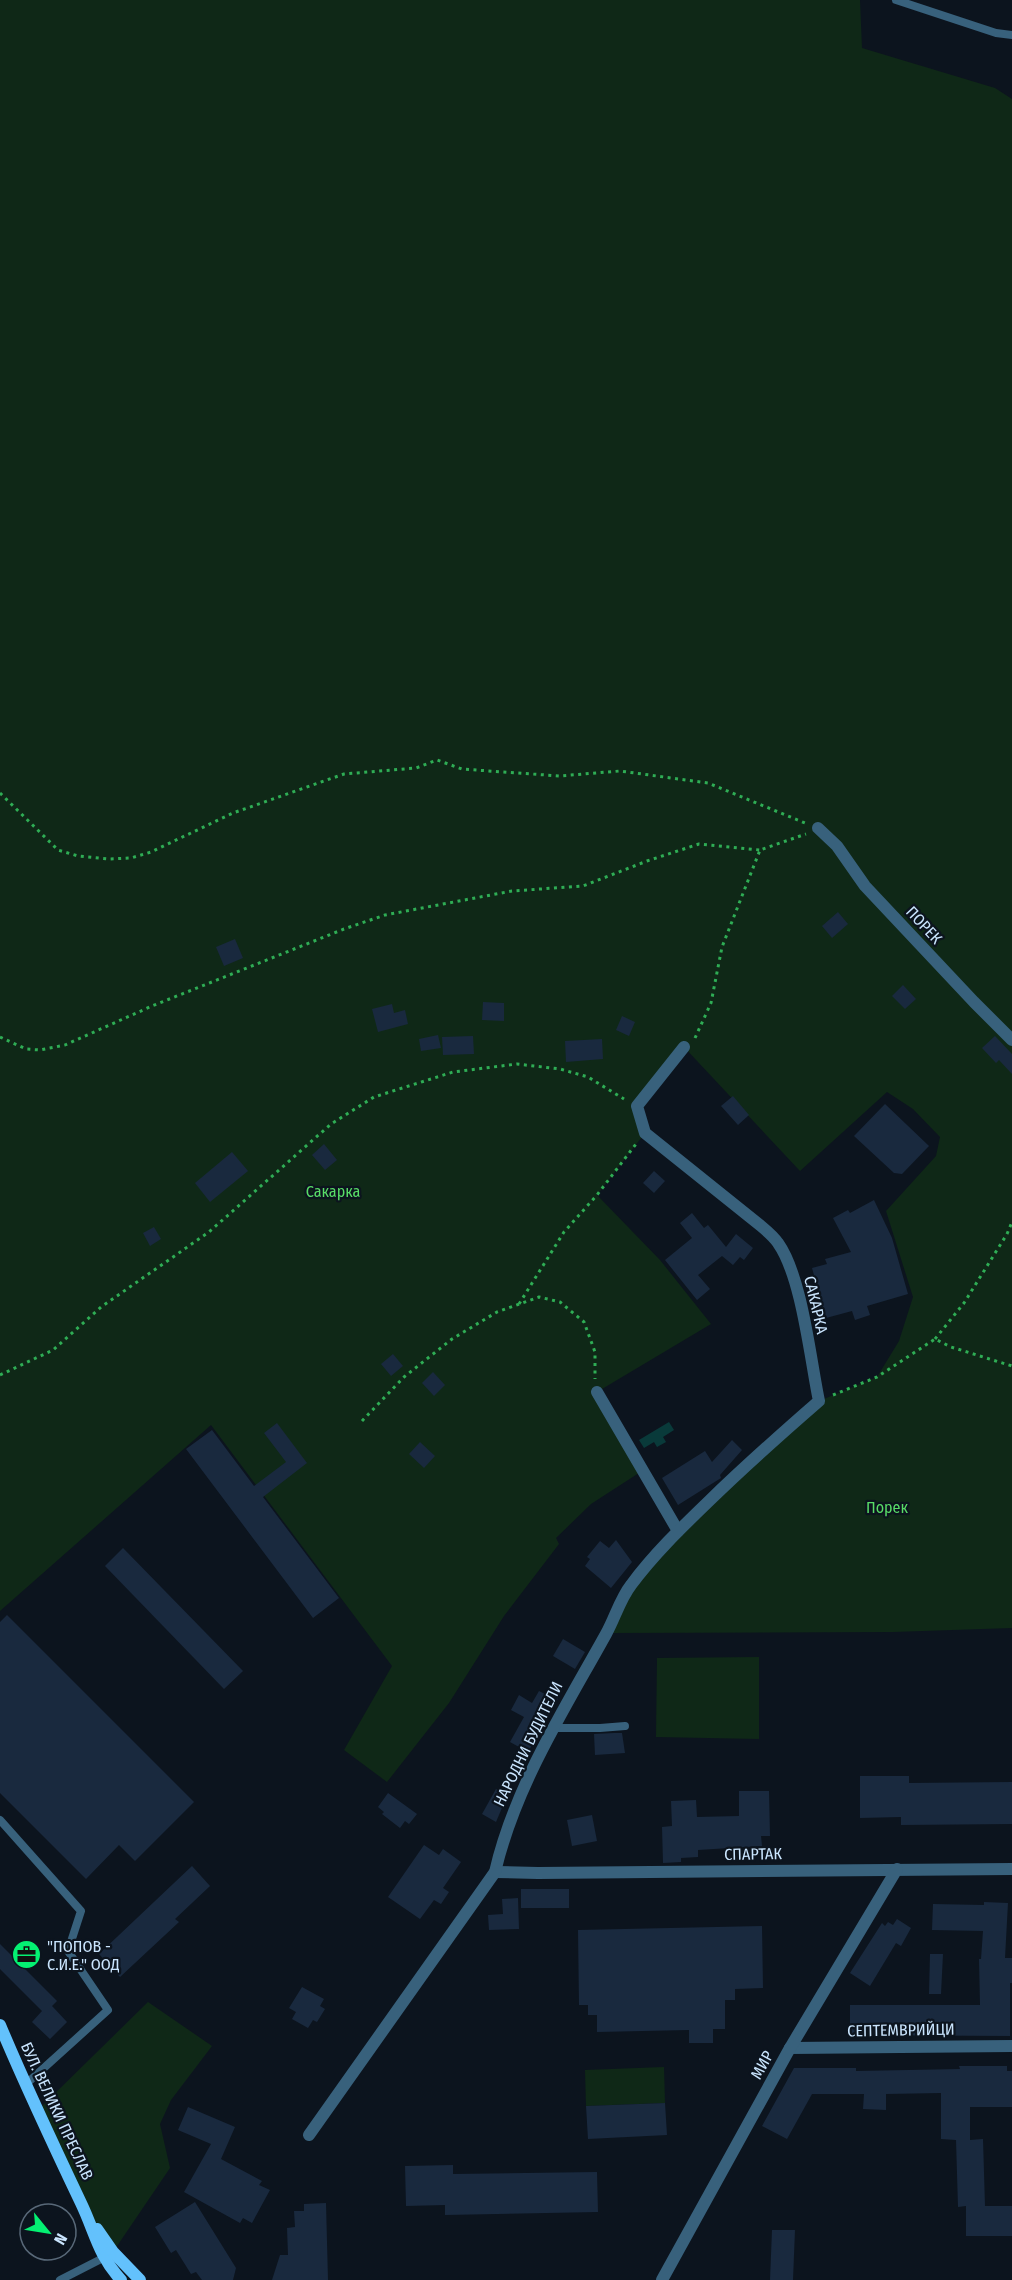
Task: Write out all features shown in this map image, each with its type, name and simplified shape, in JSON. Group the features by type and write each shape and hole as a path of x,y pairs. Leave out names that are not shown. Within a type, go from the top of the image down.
{"main road":[{"name":"БУЛ. ВЕЛИКИ ПРЕСЛАВ","path":"0,2025 25,2085 84,2210 108,2255 116,2277"},
{"name":"БУЛ. ВЕЛИКИ ПРЕСЛАВ","path":"108,2255 140,2280"}],"street":[{"name":"ПОРЕК","path":"818,828 837,846 865,886 1012,1040"},
{"path":"645,1133 638,1106 684,1047"},
{"name":"САКАРКА","path":"645,1133 778,1242 789,1266 799,1299 819,1401"},
{"path":"597,1392 678,1531"},
{"name":"НАРОДНИ БУДИТЕЛИ","path":"309,2135 495,1872 502,1842 516,1803 630,1586 678,1531 766,1446 819,1401"},
{"name":"МИР","path":"662,2280 790,2048 897,1869"},
{"name":"СПАРТАК","path":"495,1872 1012,1869"},
{"name":"СЕПТЕМВРИЙЦИ","path":"790,2048 1012,2046"}],"lane":[{"path":"896,0 996,33 1012,35"},
{"path":"554,1728 625,1726"},
{"path":"0,1820 81,1911 68,1951 108,2010 25,2085"},
{"path":"60,2280 108,2255"}],"path":[{"path":"0,793 58,850 78,856 108,859 131,858 151,852 233,813 344,774 416,768 437,760 462,769 560,776 620,771 708,783 818,828"},
{"path":"0,1037 26,1049 40,1050 64,1045 152,1006 385,915 512,891 583,886 646,861 699,844 760,850 794,840 818,828"},
{"path":"684,1047 698,1035 711,1003 722,947 760,850"},
{"path":"0,1375 53,1350 101,1307 209,1232 331,1124 374,1097 453,1072 517,1064 560,1069 588,1077 638,1106"},
{"path":"519,1304 564,1232 597,1195 645,1133"},
{"path":"819,1401 877,1377 935,1339 964,1303 1007,1234 1012,1222"},
{"path":"362,1421 404,1377 452,1339 497,1312 539,1297 560,1302 584,1322 595,1352 597,1392"},
{"path":"935,1339 951,1347 1012,1366"}],"green space":[{"path":"0,0 860,0 862,48 995,88 1012,99 1012,1628 893,1632 607,1633 630,1586 819,1401 877,1377 899,1341 913,1297 886,1211 936,1156 940,1137 913,1109 887,1092 800,1171 684,1047 638,1106 645,1133 597,1195 660,1260 711,1324 597,1392 642,1471 591,1504 556,1538 559,1544 504,1616 449,1703 387,1782 344,1750 392,1666 211,1425 0,1611"},
{"path":"759,1657 759,1739 656,1737 657,1658"},
{"path":"148,2002 212,2046 171,2100 160,2124 170,2168 113,2252 84,2210 37,2111"},
{"path":"664,2067 665,2103 586,2106 585,2070"}],"shaded area":[{"path":"669,1422 674,1430 663,1437 666,1442 657,1447 654,1442 644,1448 639,1440"}],"building":[{"path":"838,912 848,924 832,938 822,926"},
{"path":"235,939 243,958 224,966 216,947"},
{"path":"903,985 916,999 905,1009 892,996"},
{"path":"483,1002 504,1003 504,1021 482,1020"},
{"path":"392,1004 394,1013 405,1010 408,1024 378,1032 372,1009"},
{"path":"622,1016 635,1022 629,1036 616,1030"},
{"path":"438,1035 441,1048 421,1051 419,1039"},
{"path":"473,1036 474,1054 443,1055 442,1037"},
{"path":"995,1036 1012,1054 1012,1074 999,1060 996,1063 982,1048"},
{"path":"602,1039 603,1059 566,1062 565,1041"},
{"path":"733,1096 749,1115 738,1125 721,1106"},
{"path":"885,1104 929,1146 902,1174 894,1173 854,1136"},
{"path":"324,1144 337,1160 325,1170 312,1155"},
{"path":"232,1152 248,1171 210,1202 195,1183"},
{"path":"654,1171 665,1181 654,1193 643,1183"},
{"path":"874,1200 892,1238 908,1294 867,1306 870,1315 855,1320 852,1311 826,1318 812,1268 827,1264 825,1259 851,1252 833,1218 848,1210 850,1213"},
{"path":"692,1213 704,1228 708,1225 726,1247 736,1234 753,1248 744,1260 740,1257 733,1265 722,1256 698,1275 710,1289 697,1300 665,1260 692,1238 680,1223"},
{"path":"154,1227 161,1239 150,1246 143,1233"},
{"path":"393,1354 403,1366 391,1376 381,1364"},
{"path":"433,1372 445,1385 434,1396 422,1383"},
{"path":"277,1423 307,1463 263,1497 339,1598 313,1618 186,1449 212,1430 254,1486 286,1462 264,1433"},
{"path":"732,1440 742,1450 720,1475 721,1478 678,1505 662,1478 705,1451 712,1462"},
{"path":"420,1442 435,1456 424,1468 409,1454"},
{"path":"616,1540 632,1562 611,1588 585,1566 590,1559 587,1557 600,1541 609,1548"},
{"path":"123,1548 243,1671 224,1689 105,1566"},
{"path":"7,1615 194,1802 135,1861 119,1845 86,1879 0,1793 0,1622"},
{"path":"563,1639 585,1652 575,1669 553,1656"},
{"path":"549,1687 561,1693 528,1752 510,1742 524,1717 511,1710 519,1695 532,1703 539,1691 545,1694"},
{"path":"622,1733 625,1753 595,1755 594,1734"},
{"path":"860,1776 909,1776 909,1783 1012,1782 1012,1824 901,1825 901,1817 860,1818"},
{"path":"496,1789 507,1796 496,1822 482,1814"},
{"path":"739,1791 769,1791 770,1836 761,1836 762,1846 698,1850 698,1857 681,1858 681,1862 663,1863 662,1827 672,1826 671,1801 696,1800 697,1817 739,1816"},
{"path":"388,1793 417,1814 409,1824 405,1821 400,1828 382,1814 384,1812 378,1807"},
{"path":"592,1815 597,1841 572,1846 567,1820"},
{"path":"424,1845 439,1855 443,1849 461,1862 443,1888 449,1892 441,1904 434,1900 420,1919 388,1897"},
{"path":"192,1866 210,1886 175,1919 179,1922 120,1977 99,1954"},
{"path":"521,1889 569,1889 569,1908 521,1908"},
{"path":"518,1898 519,1929 489,1930 488,1915 503,1914 502,1899"},
{"path":"984,1902 1008,1903 1005,1958 1012,1958 1010,2036 850,2035 850,2005 980,2005 979,1959 981,1959 983,1931 932,1930 933,1904 984,1905"},
{"path":"897,1919 911,1928 901,1946 896,1943 870,1986 850,1973 882,1923 885,1926 888,1922 893,1925"},
{"path":"762,1926 763,1988 735,1989 735,2000 725,2000 725,2029 713,2029 713,2043 689,2043 689,2030 597,2032 597,2015 588,2015 588,2005 579,2005 578,1930"},
{"path":"0,1944 57,2001 52,2006 67,2022 50,2039 32,2022 42,2011 0,1969"},
{"path":"930,1954 943,1954 941,1994 929,1994"},
{"path":"302,1987 324,1999 320,2006 325,2009 317,2022 313,2020 308,2028 292,2019 296,2012 289,2008"},
{"path":"959,2066 1007,2066 1007,2071 1012,2071 1012,2107 970,2107 970,2140 983,2139 985,2206 1012,2206 1012,2236 966,2236 966,2206 958,2207 956,2140 941,2139 941,2093 886,2094 886,2110 863,2109 864,2094 812,2094 787,2139 762,2126 794,2068 856,2068 856,2071 960,2069"},
{"path":"665,2103 667,2135 588,2139 586,2106"},
{"path":"188,2107 235,2127 221,2159 262,2181 259,2185 270,2190 252,2223 243,2218 240,2223 184,2192 211,2144 178,2130"},
{"path":"453,2165 453,2174 597,2172 598,2212 445,2215 445,2205 406,2206 405,2166"},
{"path":"195,2202 236,2268 233,2280 202,2280 196,2272 191,2274 176,2250 171,2253 155,2227"},
{"path":"326,2203 328,2280 272,2280 280,2255 288,2255 287,2228 295,2227 294,2211 304,2211 304,2204"},
{"path":"772,2230 795,2230 793,2280 770,2280"}],"place":[{"name":"\"ПОПОВ - С.И.Е.\" ООД","path":"26,1955"}],"park label":[{"name":"Сакарка","path":"333,1191"},
{"name":"Порек","path":"887,1507"}]}
